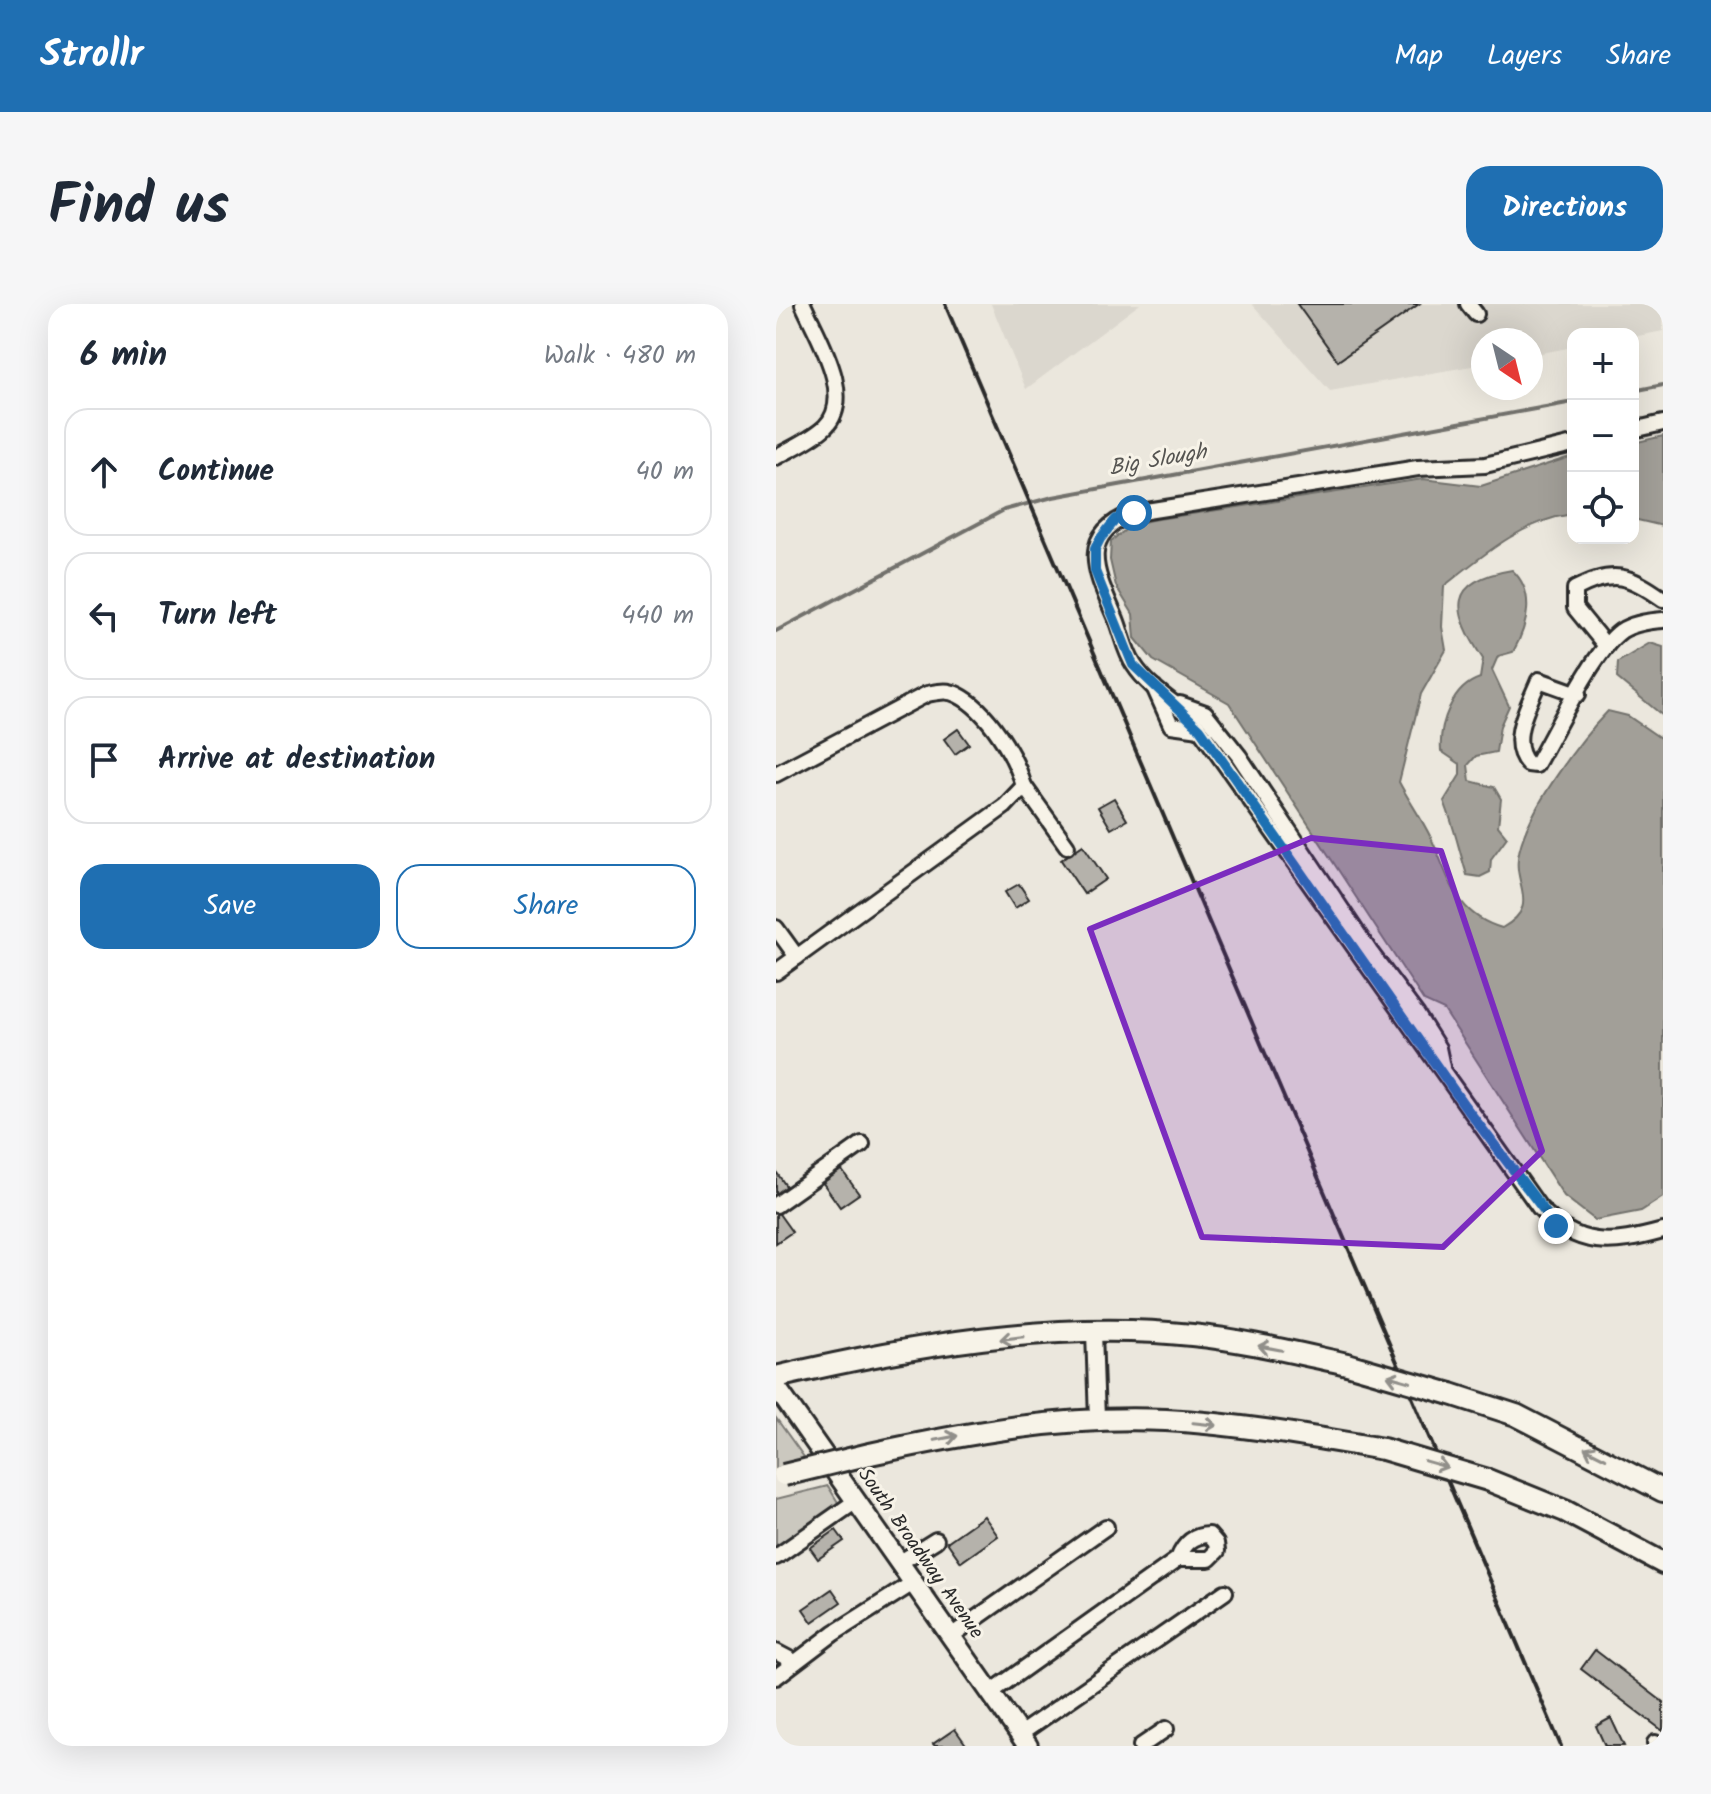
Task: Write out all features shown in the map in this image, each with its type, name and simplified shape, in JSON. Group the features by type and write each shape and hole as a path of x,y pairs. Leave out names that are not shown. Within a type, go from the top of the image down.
{"highway":[{"path":"776,1377 960,1344 1094,1332 1191,1335 1347,1364 1516,1415 1663,1491"},
{"path":"779,1477 951,1436 1097,1420 1166,1420 1280,1432 1383,1449 1488,1480 1565,1511 1663,1563"}],"main road":[{"name":"South Broadway Avenue","path":"776,1387 1024,1740"}],"street":[{"path":"782,453 825,427 832,417 838,394 803,304"},
{"path":"1639,429 1663,423"},
{"path":"1567,445 1485,465 1402,470 1134,513 1116,519 1095,549 1095,571 1133,665 1200,729 1444,1076 1556,1226 1579,1237 1605,1242 1663,1231"},
{"path":"1606,646 1575,608 1575,589 1597,577 1619,576 1640,583 1663,599"},
{"path":"1578,694 1539,680 1519,732 1520,750 1528,764 1536,765 1578,694 1606,646 1621,631 1639,623 1663,620"},
{"path":"1153,686 1171,725 1200,729"},
{"path":"776,774 927,694 945,691 958,695 989,723 1008,752 1024,786 1067,846"},
{"path":"1176,703 1205,713 1239,756 1438,1048 1444,1076"},
{"path":"776,972 988,818 1017,796 1024,786"},
{"path":"776,928 797,957"},
{"path":"776,1205 862,1144"},
{"path":"1094,1332 1097,1420"},
{"path":"776,1557 856,1501"},
{"path":"951,1636 1106,1527"},
{"path":"899,1563 936,1540"},
{"path":"990,1693 1178,1559"},
{"path":"776,1677 913,1583"},
{"path":"1024,1740 1225,1592"},
{"path":"776,1652 795,1662"},
{"path":"1141,1746 1166,1729"}],"highlighted area":[{"path":"1311,838 1441,851 1542,1151 1443,1247 1202,1237 1090,929"}],"shaded area":[{"path":"991,304 1140,304 1026,389"},
{"path":"1252,304 1663,304 1663,331 1639,336 1639,328 1567,328 1567,348 1543,353 1543,328 1471,328 1471,366 1330,391"},
{"path":"1663,436 1663,526 1639,520 1639,442"},
{"path":"1567,458 1567,515 1537,524 1504,541 1444,586 1442,627 1446,650 1421,694 1399,782 1463,904 1486,922 1502,928 1521,911 1523,894 1518,864 1524,835 1556,777 1608,711 1628,716 1663,740 1663,1197 1641,1211 1595,1220 1564,1196 1444,1010 1424,1001 1229,703 1153,660 1135,638 1133,614 1116,586 1110,560 1111,541 1132,525 1151,520 1423,479 1481,486"},
{"path":"1512,570 1520,579 1527,598 1526,620 1513,652 1498,656 1492,670 1509,706 1500,726 1496,752 1476,756 1468,765 1470,781 1494,787 1501,799 1498,826 1507,837 1491,859 1490,872 1480,877 1467,875 1444,801 1460,775 1460,764 1441,751 1442,729 1455,698 1462,689 1480,678 1483,659 1461,613 1465,590 1490,575"},
{"path":"1650,643 1663,647 1663,716 1617,678 1618,662"},
{"path":"776,1418 806,1460 776,1468"},
{"path":"828,1486 839,1504 776,1547 776,1499"}],"building":[{"path":"1297,304 1419,304 1338,361"},
{"path":"958,729 969,744 955,754 944,739"},
{"path":"1114,798 1127,820 1111,829 1098,807"},
{"path":"1083,845 1106,879 1084,894 1061,860"},
{"path":"1019,884 1029,899 1015,908 1005,892"},
{"path":"839,1166 859,1194 840,1207 820,1179"},
{"path":"776,1174 788,1189 776,1197"},
{"path":"776,1212 792,1232 776,1243"},
{"path":"984,1516 998,1536 961,1562 947,1542"},
{"path":"836,1530 844,1541 818,1559 810,1548"},
{"path":"832,1589 841,1602 812,1622 803,1609"},
{"path":"1595,1650 1663,1702 1663,1731 1581,1669"},
{"path":"1611,1718 1624,1746 1605,1746 1596,1726"},
{"path":"955,1729 967,1746 933,1744"}],"waterway":[{"name":"Big Slough","path":"1639,390 1663,385"},
{"name":"Big Slough","path":"776,631 1004,510 1053,497 1567,403"}],"railway":[{"path":"945,304 1561,1746"}],"route":[{"path":"1134,513 1116,519 1095,549 1095,571 1133,665 1193,719 1464,1105 1556,1226"}]}
